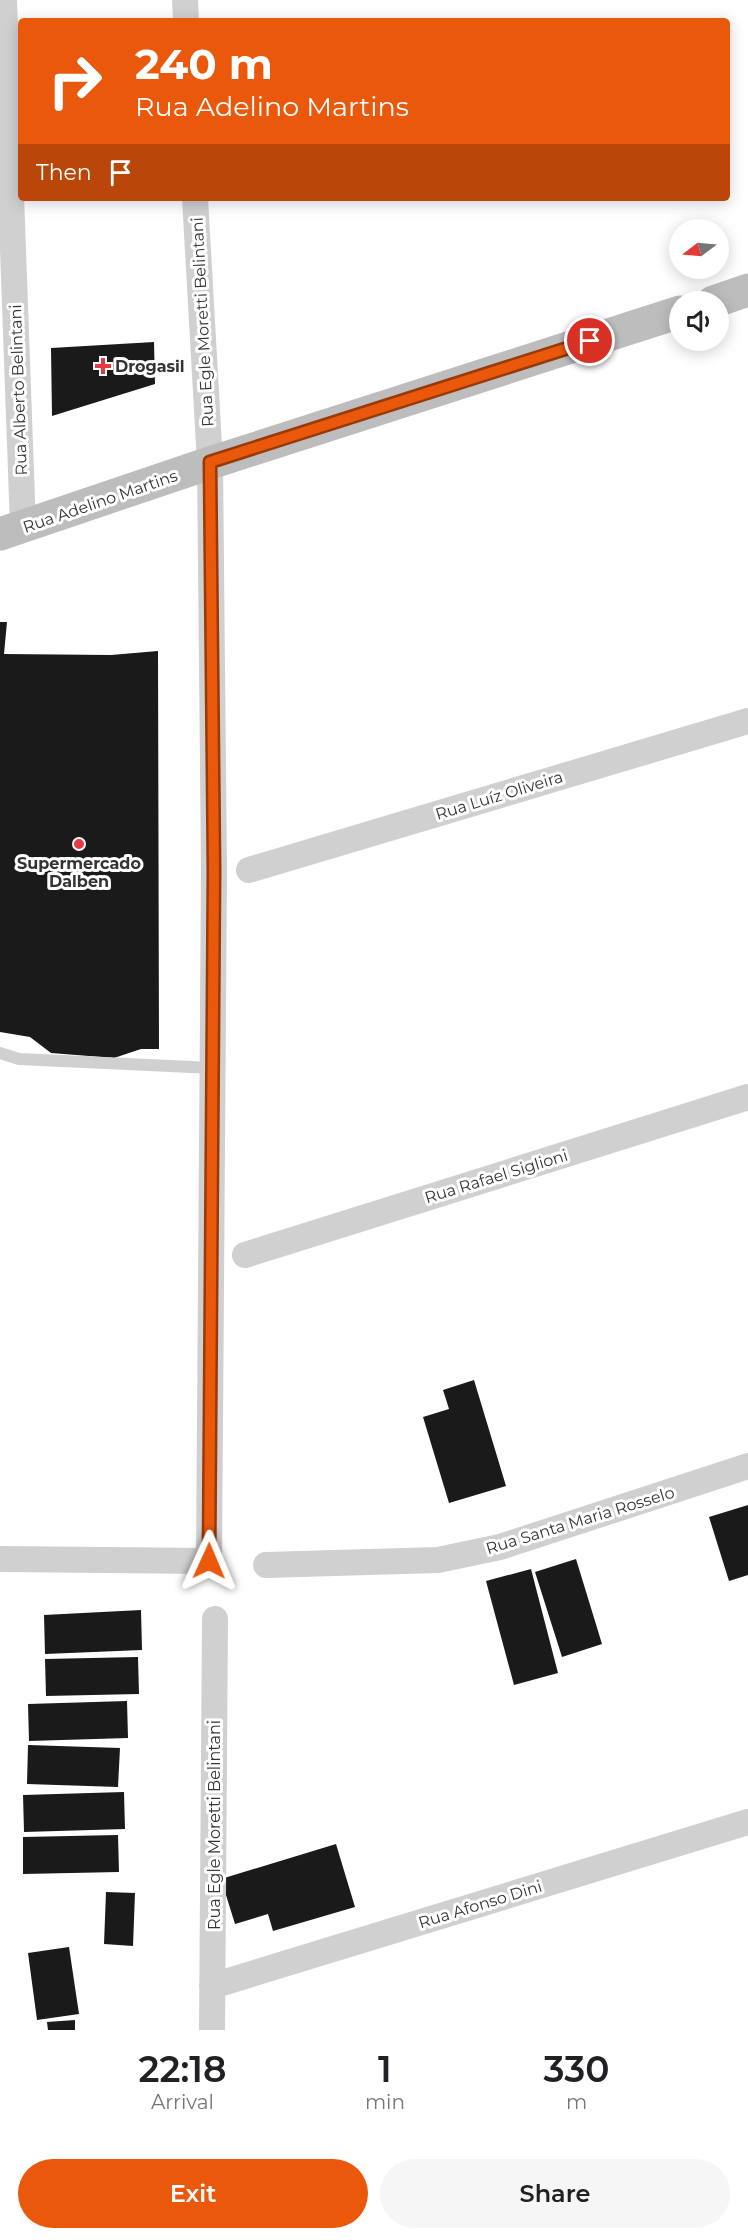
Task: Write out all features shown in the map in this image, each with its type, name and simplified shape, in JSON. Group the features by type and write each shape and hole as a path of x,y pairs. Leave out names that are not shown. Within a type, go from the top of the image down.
{"main road":[{"path":"729,297 748,290"},
{"name":"Rua Adelino Martins","path":"12,531 210,462 669,316"}],"street":[{"name":"Rua Alberto Belintani","path":"4,0 12,531"},
{"path":"185,0 186,18"},
{"name":"Rua Egle Moretti Belintani","path":"0,1559 209,1561 214,870 210,462 195,201"},
{"name":"Rua Luíz Oliveira","path":"249,870 748,720"},
{"name":"Rua Rafael Siglioni","path":"245,1255 748,1097"},
{"name":"Rua Santa Maria Rosselo","path":"266,1564 438,1560 500,1547 748,1466"},
{"name":"Rua Egle Moretti Belintani","path":"212,2030 215,1619"},
{"name":"Rua Afonso Dini","path":"212,1986 748,1822"}],"lane":[{"path":"0,1053 19,1059 213,1068"}],"building":[{"name":"Drogasil","path":"154,342 155,384 52,416 51,348"},
{"name":"Supermercado Dalben","path":"0,622 7,622 4,654 111,655 158,651 159,1049 141,1049 114,1058 51,1053 30,1037 0,1032"},
{"path":"474,1380 506,1486 449,1503 423,1417 449,1409 443,1390"},
{"path":"748,1505 748,1575 729,1581 709,1517"},
{"path":"576,1559 602,1644 562,1657 535,1572"},
{"path":"531,1569 558,1673 514,1685 486,1581"},
{"path":"141,1610 142,1650 45,1654 44,1615"},
{"path":"138,1657 139,1694 46,1696 45,1659"},
{"path":"127,1701 128,1738 29,1741 28,1704"},
{"path":"28,1745 120,1748 118,1787 27,1784"},
{"path":"124,1792 125,1829 24,1832 23,1795"},
{"path":"118,1835 119,1872 23,1874 23,1837"},
{"path":"336,1844 355,1907 273,1931 268,1914 235,1924 221,1879"},
{"path":"106,1892 135,1893 133,1946 104,1944"},
{"path":"69,1947 79,2014 37,2020 28,1953"},
{"path":"75,2020 75,2030 48,2030 47,2022"}],"place":[{"name":"Drogasil","path":"103,366"},
{"name":"Supermercado Dalben","path":"79,844"}],"route":[{"path":"209,1561 214,870 210,462 590,341"}]}
